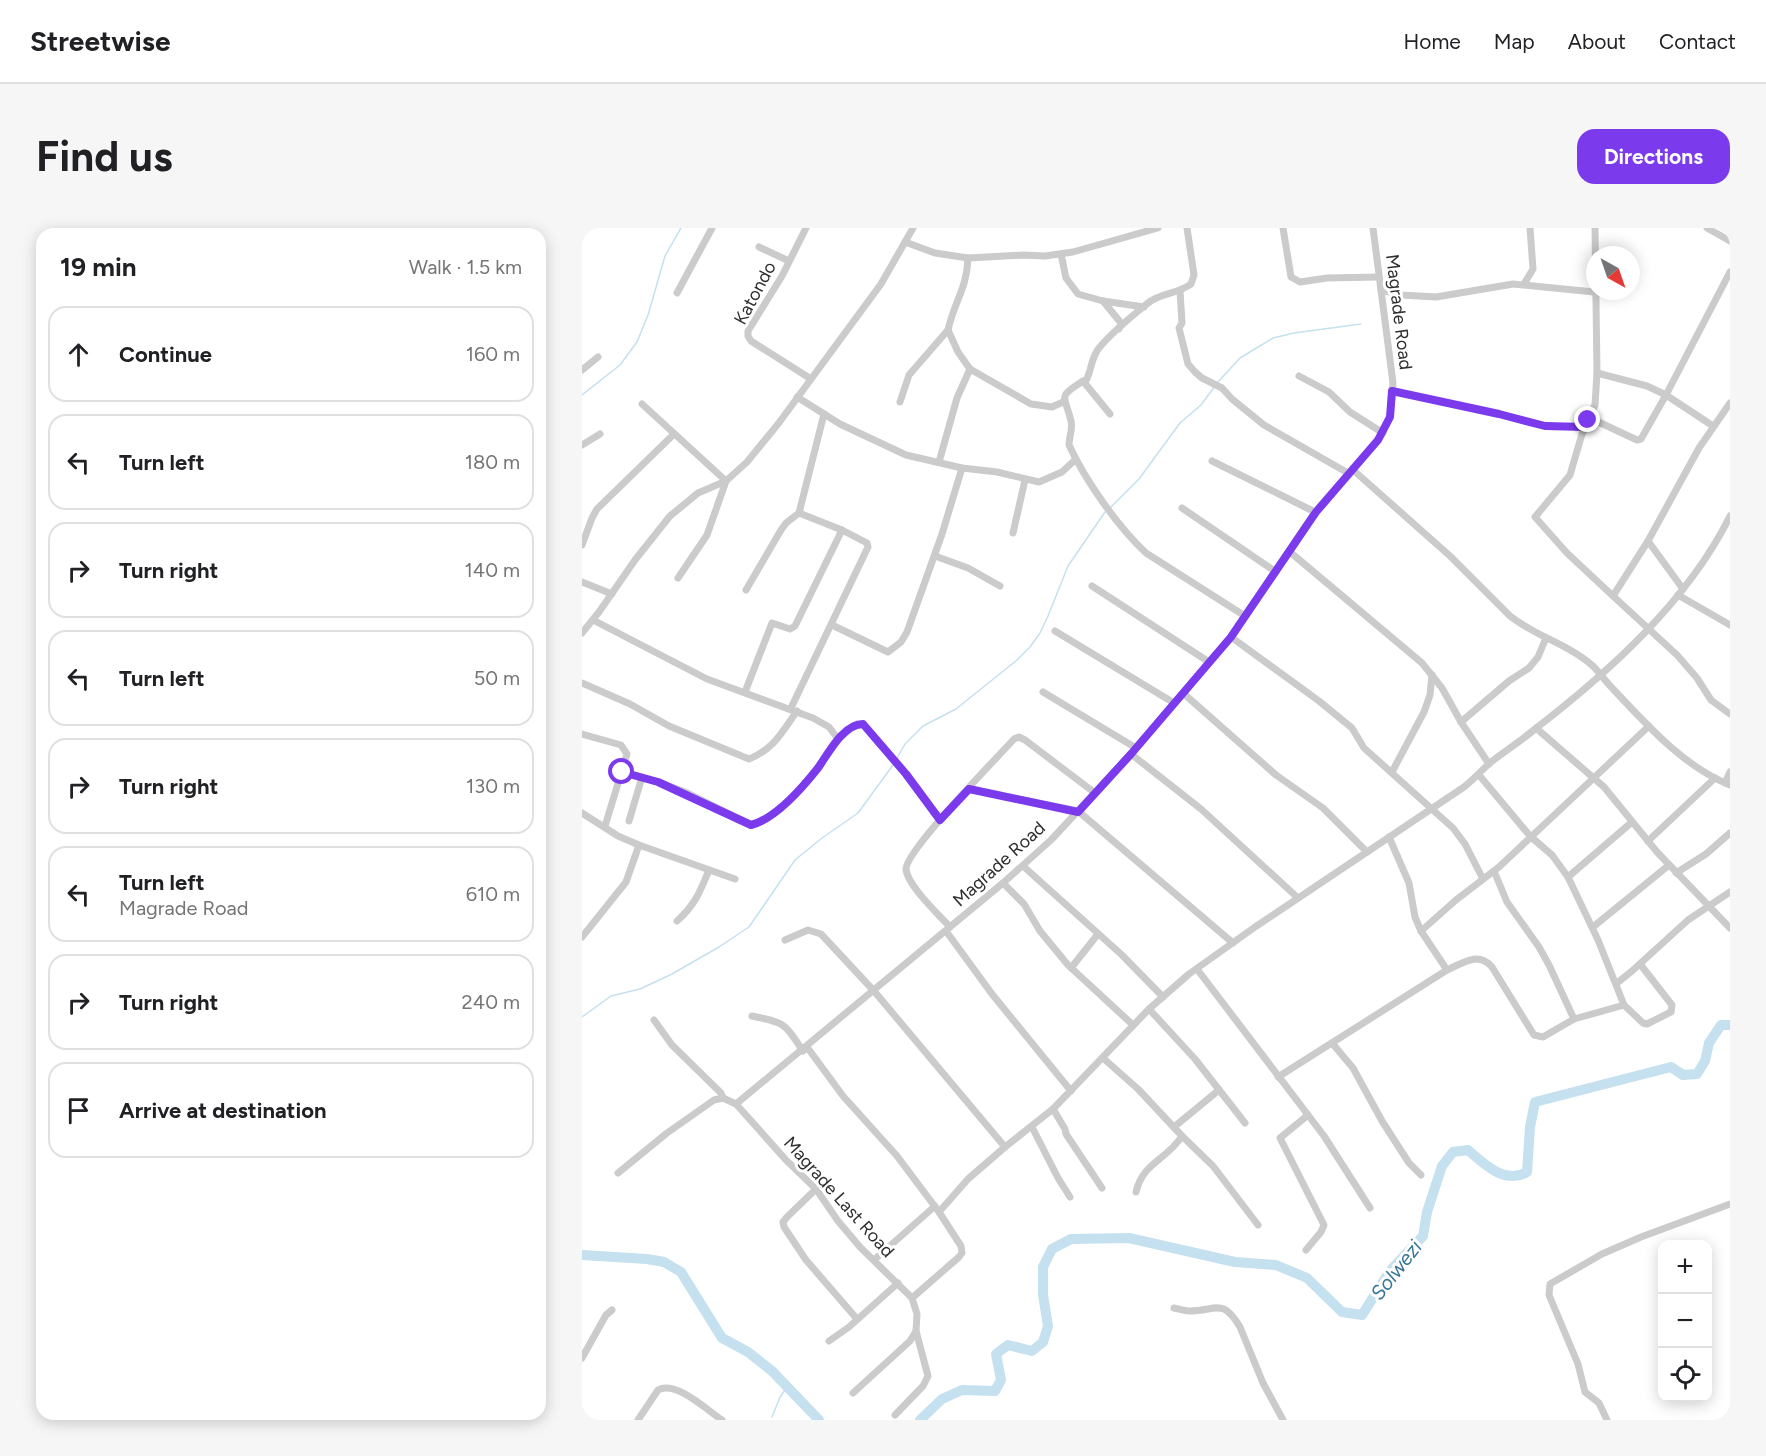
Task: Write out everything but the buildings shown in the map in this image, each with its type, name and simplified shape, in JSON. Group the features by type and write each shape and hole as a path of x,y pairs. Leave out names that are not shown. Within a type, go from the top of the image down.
{"street":[{"path":"677,293 712,228"},
{"name":"Katondo","path":"806,228 747,336 751,341 811,379"},
{"path":"582,633 612,594 634,560 670,516 698,493 726,481 747,462 881,284 913,228"},
{"path":"905,242 935,253 968,258 1061,254 1158,228"},
{"path":"1187,228 1191,248 1193,280 1191,284 1180,291 1157,297 1144,307 1099,349 1090,364 1089,376 1085,382 1068,390 1063,402 1071,420 1069,446 1102,500 1134,543 1245,616"},
{"path":"1283,228 1291,277 1294,279 1305,282 1328,278 1378,277"},
{"name":"Magrade Road","path":"736,1104 1023,866 1078,812 1134,751 1231,637 1316,512 1383,433 1390,417 1392,391 1373,228"},
{"path":"1524,284 1533,269 1530,228"},
{"path":"1594,228 1594,246"},
{"path":"1707,228 1730,241"},
{"path":"759,247 789,261"},
{"path":"1061,254 1065,278 1078,294 1103,301 1144,307"},
{"path":"900,402 909,375 948,330 964,288 968,258"},
{"path":"1590,418 1639,440 1642,438 1730,272"},
{"path":"1381,290 1426,297 1524,284 1586,291"},
{"path":"1180,291 1182,323 1179,328 1188,364 1195,372 1222,388 1264,425 1350,471 1450,556 1510,616 1529,630 1585,660 1649,726 1683,756 1727,784 1730,772"},
{"path":"1594,300 1597,373 1595,405 1585,427 1570,475 1535,517 1567,553 1688,665 1711,700 1730,714"},
{"path":"1103,301 1121,322 1119,329"},
{"path":"948,330 958,352 970,369 1031,404 1052,407 1063,402"},
{"path":"582,370 598,357"},
{"path":"939,462 957,398 970,369"},
{"path":"1597,373 1638,382 1666,395 1713,426"},
{"path":"1299,376 1329,392 1350,412 1383,433"},
{"path":"1085,382 1110,414"},
{"path":"1392,391 1545,426 1585,427"},
{"path":"797,397 840,424 906,454 962,468 998,472 1039,482 1046,481 1062,472 1076,459"},
{"path":"1613,596 1648,542 1689,465 1730,403"},
{"path":"642,404 726,481"},
{"path":"746,590 781,530 799,513 824,414"},
{"path":"582,445 600,434"},
{"path":"582,545 597,509 674,434"},
{"path":"1212,461 1316,512"},
{"path":"832,625 881,650 888,652 893,649 907,632 935,556 962,468"},
{"path":"1013,532 1025,480"},
{"path":"678,578 707,535 726,481"},
{"path":"1182,508 1276,572"},
{"path":"582,683 630,704 669,726 749,759 772,747 794,710 868,547 863,540 799,513"},
{"path":"874,1260 937,1209 1005,1147 1053,1109 1149,1010 1197,969 1479,775 1489,764 1600,674 1648,628 1680,592 1705,559 1730,516"},
{"path":"745,692 772,624 790,629 795,626 842,530"},
{"path":"1648,542 1680,592 1730,625"},
{"path":"1290,552 1408,650 1432,675 1489,764"},
{"path":"935,556 968,568 1000,586"},
{"path":"582,582 612,594"},
{"path":"1092,586 1209,662"},
{"path":"593,620 707,679 794,710 829,727 838,739"},
{"path":"1055,632 1174,703"},
{"path":"1231,637 1352,728 1364,748 1433,808 1459,835 1483,879"},
{"path":"1461,722 1509,681 1529,668 1538,657 1546,638"},
{"path":"1392,772 1424,712 1430,695 1432,675"},
{"path":"1043,692 1134,751 1298,898"},
{"path":"1183,693 1276,776 1323,808 1367,852"},
{"path":"622,772 685,792 751,825 778,810 818,768 838,739 854,726 863,724 906,774 940,820"},
{"path":"1421,930 1494,871 1649,726"},
{"path":"1536,728 1608,791 1648,842 1730,928"},
{"path":"582,734 621,746 627,754 605,826"},
{"path":"1071,1091 992,994 948,929 917,890 906,869 909,860 940,820 1017,737 1025,740 1095,793"},
{"path":"1479,775 1530,836 1552,855 1569,877 1593,927 1624,1005 1642,1023 1647,1024 1673,1009 1640,964"},
{"path":"629,820 642,777"},
{"path":"1648,842 1715,778"},
{"path":"969,789 1078,812 1233,943"},
{"path":"582,813 618,836 735,879"},
{"path":"1569,877 1632,822"},
{"path":"1676,873 1706,854 1730,833"},
{"path":"1389,837 1409,883 1415,917 1447,970"},
{"path":"582,937 626,882 639,845"},
{"path":"1593,927 1669,865"},
{"path":"1023,866 1163,997"},
{"path":"677,921 697,900 710,870"},
{"path":"1494,871 1507,902 1550,965 1574,1019"},
{"path":"1003,883 1024,904 1040,931 1071,968 1134,1025"},
{"path":"1617,983 1688,920 1730,892"},
{"path":"785,940 808,930 821,934 874,991 1005,1147"},
{"path":"1071,968 1098,934"},
{"path":"1278,1077 1447,970 1473,959 1486,960 1538,1038 1574,1019 1624,1005"},
{"path":"1197,969 1342,1161 1370,1208"},
{"path":"1149,1010 1195,1059 1245,1123"},
{"path":"752,1016 781,1023 787,1028 843,1096 897,1156 937,1209 961,1246 962,1253 912,1298 917,1314 916,1331 928,1376 922,1386 894,1415"},
{"path":"654,1020 672,1046 721,1093 723,1098"},
{"path":"1332,1043 1353,1068 1382,1121 1409,1163 1421,1175"},
{"path":"1103,1058 1138,1089 1213,1166 1258,1225"},
{"path":"1174,1127 1219,1090"},
{"path":"618,1173 667,1133 714,1100 723,1098 736,1104"},
{"name":"Magrade Last Road","path":"736,1104 816,1190 860,1248 912,1298"},
{"path":"1053,1109 1066,1134 1102,1188"},
{"path":"1306,1250 1324,1225 1280,1138 1308,1115"},
{"path":"1032,1127 1070,1197"},
{"path":"1136,1192 1143,1174 1156,1160 1172,1150 1182,1136"},
{"path":"816,1190 786,1217 783,1222 784,1227 806,1260 857,1319"},
{"path":"1607,1420 1599,1403 1585,1392 1578,1364 1549,1295 1550,1284 1602,1254 1730,1204"},
{"path":"830,1341 898,1283"},
{"path":"1174,1308 1189,1311 1215,1306 1226,1309 1234,1316 1272,1402 1283,1420"},
{"path":"582,1358 606,1316 612,1310"},
{"path":"853,1393 903,1349 916,1331"},
{"path":"638,1420 658,1390 669,1387 682,1392 722,1420"}],"waterway":[{"path":"582,395 620,365 637,342 648,315 665,256 681,228"},
{"path":"1218,382 1240,358 1273,338 1361,324"},
{"path":"1111,507 1139,479 1180,423 1201,405 1215,386"},
{"path":"897,758 905,744 923,726 956,709 1030,647 1048,616 1068,566 1105,512"},
{"path":"582,1017 611,996 640,989 672,974 749,927 795,860 858,813 893,765"},
{"name":"Solwezi","path":"920,1420 942,1399 962,1390 995,1391 1001,1380 996,1354 1008,1345 1032,1351 1043,1342 1048,1326 1043,1295 1043,1267 1052,1249 1071,1239 1129,1238 1235,1262 1276,1265 1307,1278 1342,1312 1362,1315 1390,1271 1423,1236 1427,1212 1442,1166 1453,1152 1468,1150 1488,1167 1503,1174 1511,1176 1527,1172 1530,1127 1535,1102 1671,1067 1683,1075 1697,1074 1705,1061 1709,1043 1721,1025 1730,1025"},
{"name":"Solwezi","path":"582,1255 647,1259 664,1262 681,1272 722,1338 748,1352 772,1371 819,1420"},
{"path":"772,1417 787,1387"}],"route":[{"path":"622,772 685,792 751,825 778,810 818,768 838,739 854,726 863,724 906,774 940,820 969,789 1078,812 1231,637 1316,512 1378,440 1390,417 1392,391 1545,426 1585,427 1588,420"}]}
